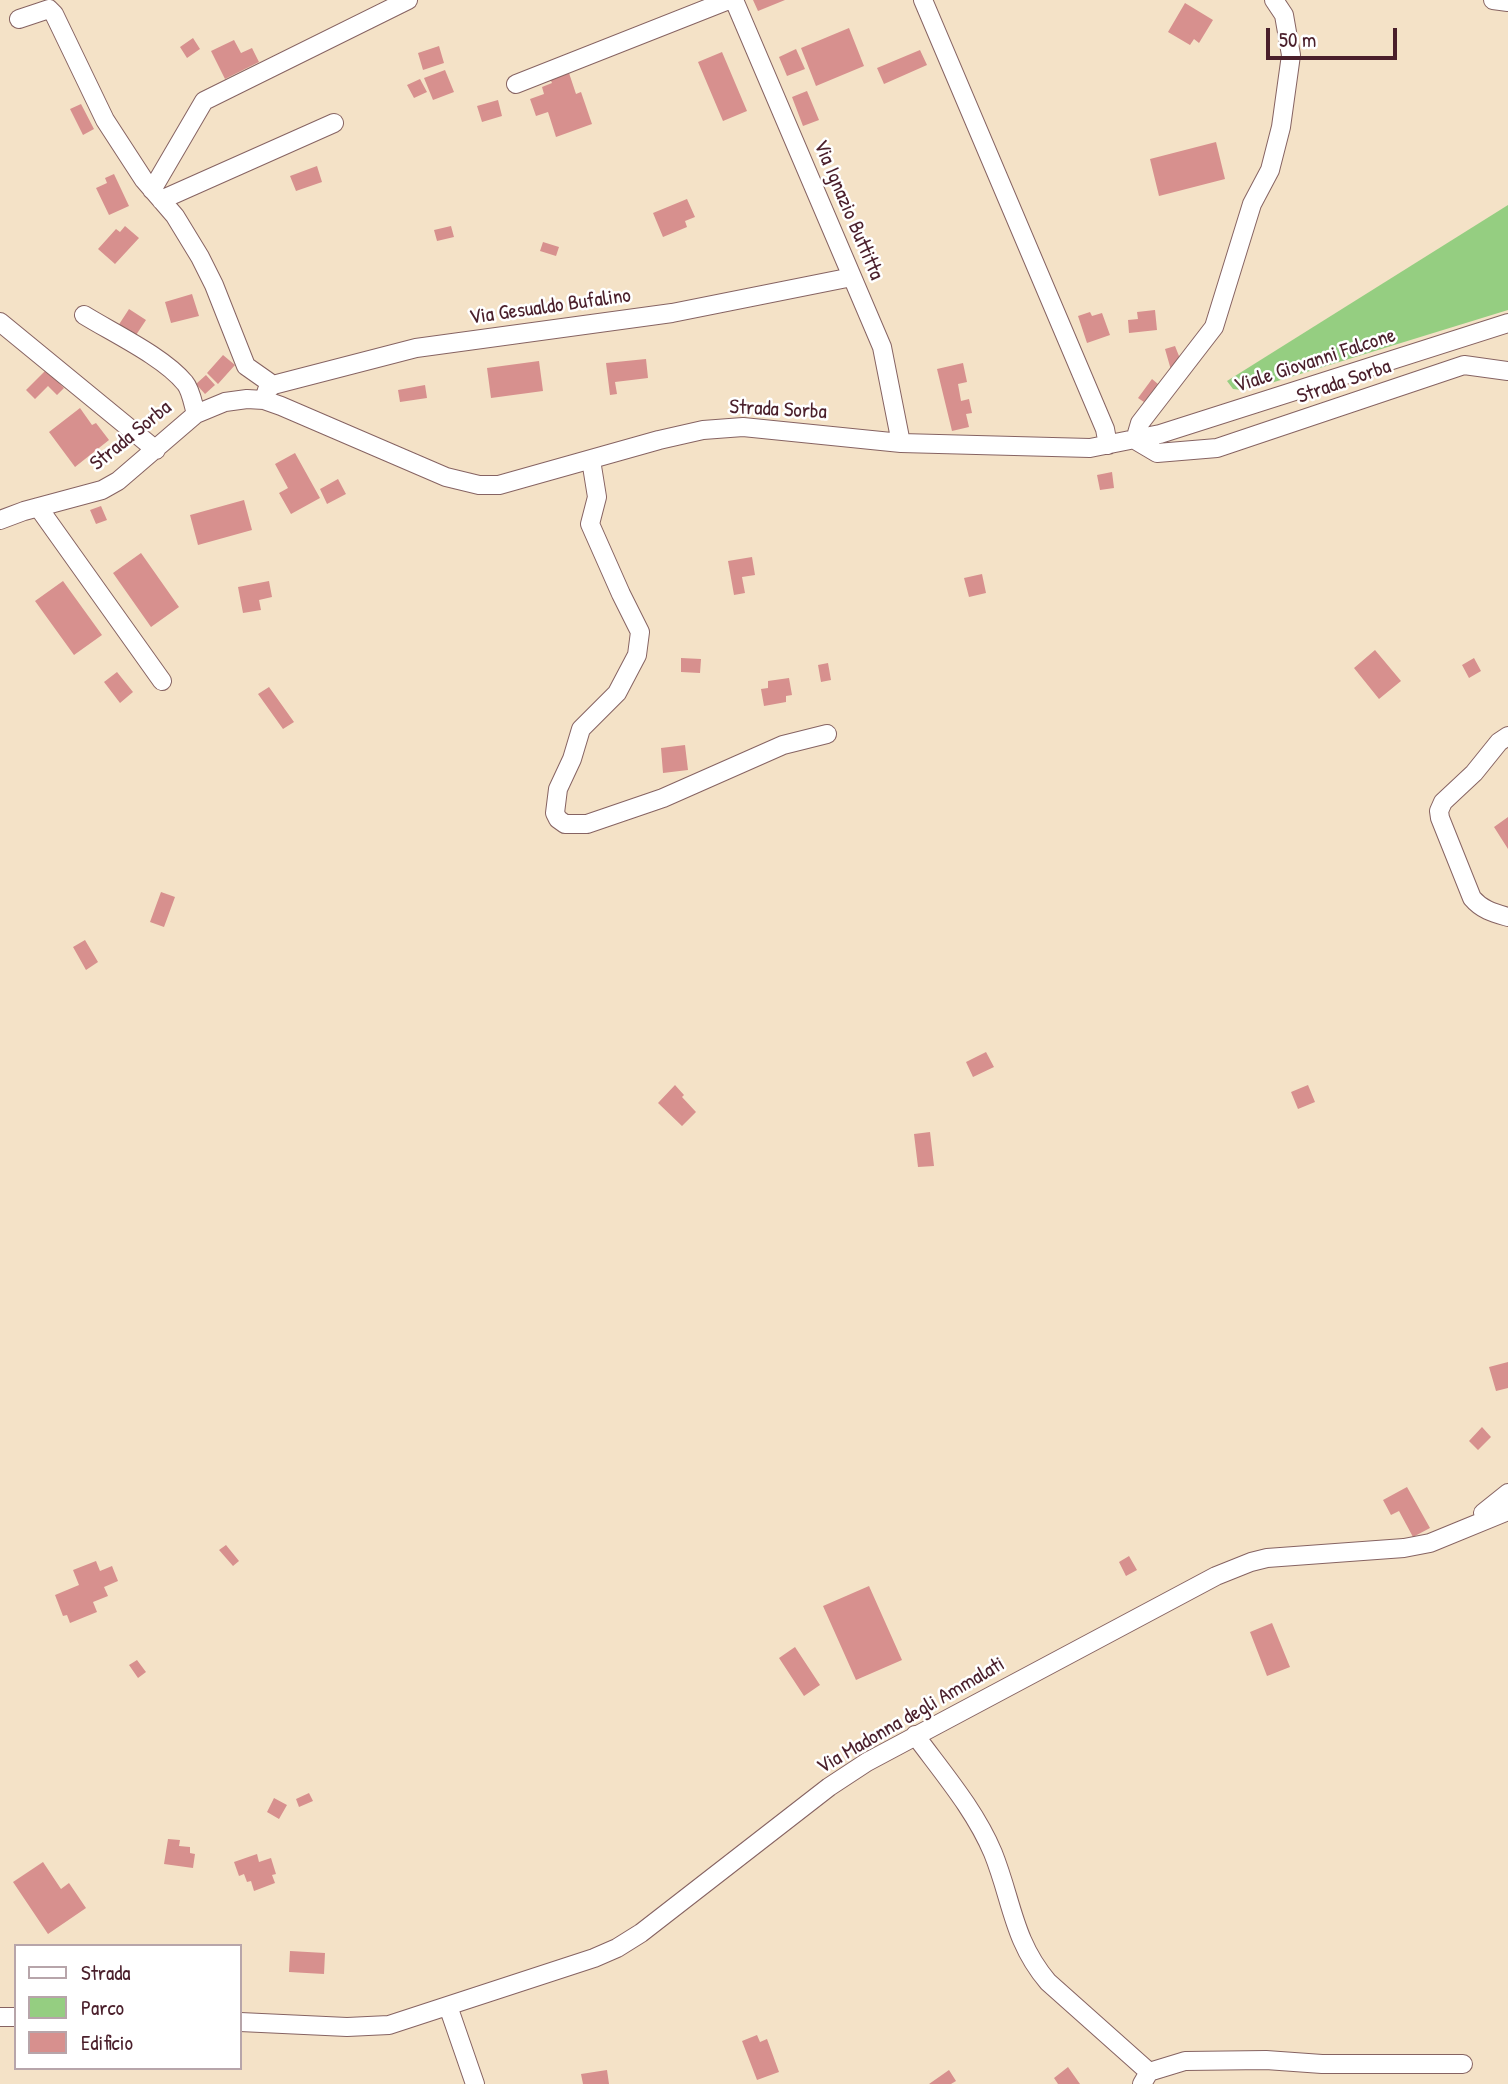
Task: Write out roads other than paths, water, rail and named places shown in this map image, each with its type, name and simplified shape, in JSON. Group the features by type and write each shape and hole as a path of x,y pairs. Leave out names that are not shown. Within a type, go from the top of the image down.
{"street":[{"path":"157,195 204,101 408,0"},
{"path":"516,83 729,0"},
{"name":"Via Ignazio Buttitta","path":"734,0 882,347 901,443"},
{"path":"923,0 1105,429 1108,445"},
{"path":"1135,440 1140,424 1214,327 1252,204 1270,170 1281,127 1291,55 1284,15 1274,0"},
{"path":"1493,0 1508,2"},
{"path":"19,19 49,9 54,14 105,120 157,195 175,216 200,257 246,366 269,392"},
{"path":"157,195 334,123"},
{"name":"Via Gesualdo Bufalino","path":"269,392 416,348 672,313 852,277"},
{"path":"83,315 176,374 187,385 196,414"},
{"path":"0,322 156,450"},
{"name":"Viale Giovanni Falcone","path":"1135,440 1508,323"},
{"name":"Strada Sorba","path":"0,520 102,490 118,481 196,414 225,402 269,392 446,477 467,483 499,485 703,430 743,427 901,443 1090,448 1135,440 1157,453 1217,448 1464,365 1508,371"},
{"path":"591,460 597,497 590,524 640,632 637,655 617,693 581,729 572,759 558,789 555,813 558,819 565,824 587,824 663,797 783,745 827,734"},
{"path":"38,507 162,681"},
{"path":"1508,736 1499,742 1474,773 1443,802 1439,811 1472,898 1491,912 1508,917"},
{"path":"1460,1530 1508,1493"},
{"name":"Via Madonna degli Ammalati","path":"242,2022 372,2027 410,2020 594,1958 641,1933 829,1787 915,1735 1234,1568 1268,1558 1404,1548 1430,1543 1508,1511"},
{"path":"915,1735 977,1821 993,1854 1014,1925 1036,1969 1146,2078 1185,2061 1463,2064"},
{"path":"448,2006 475,2084"}]}
